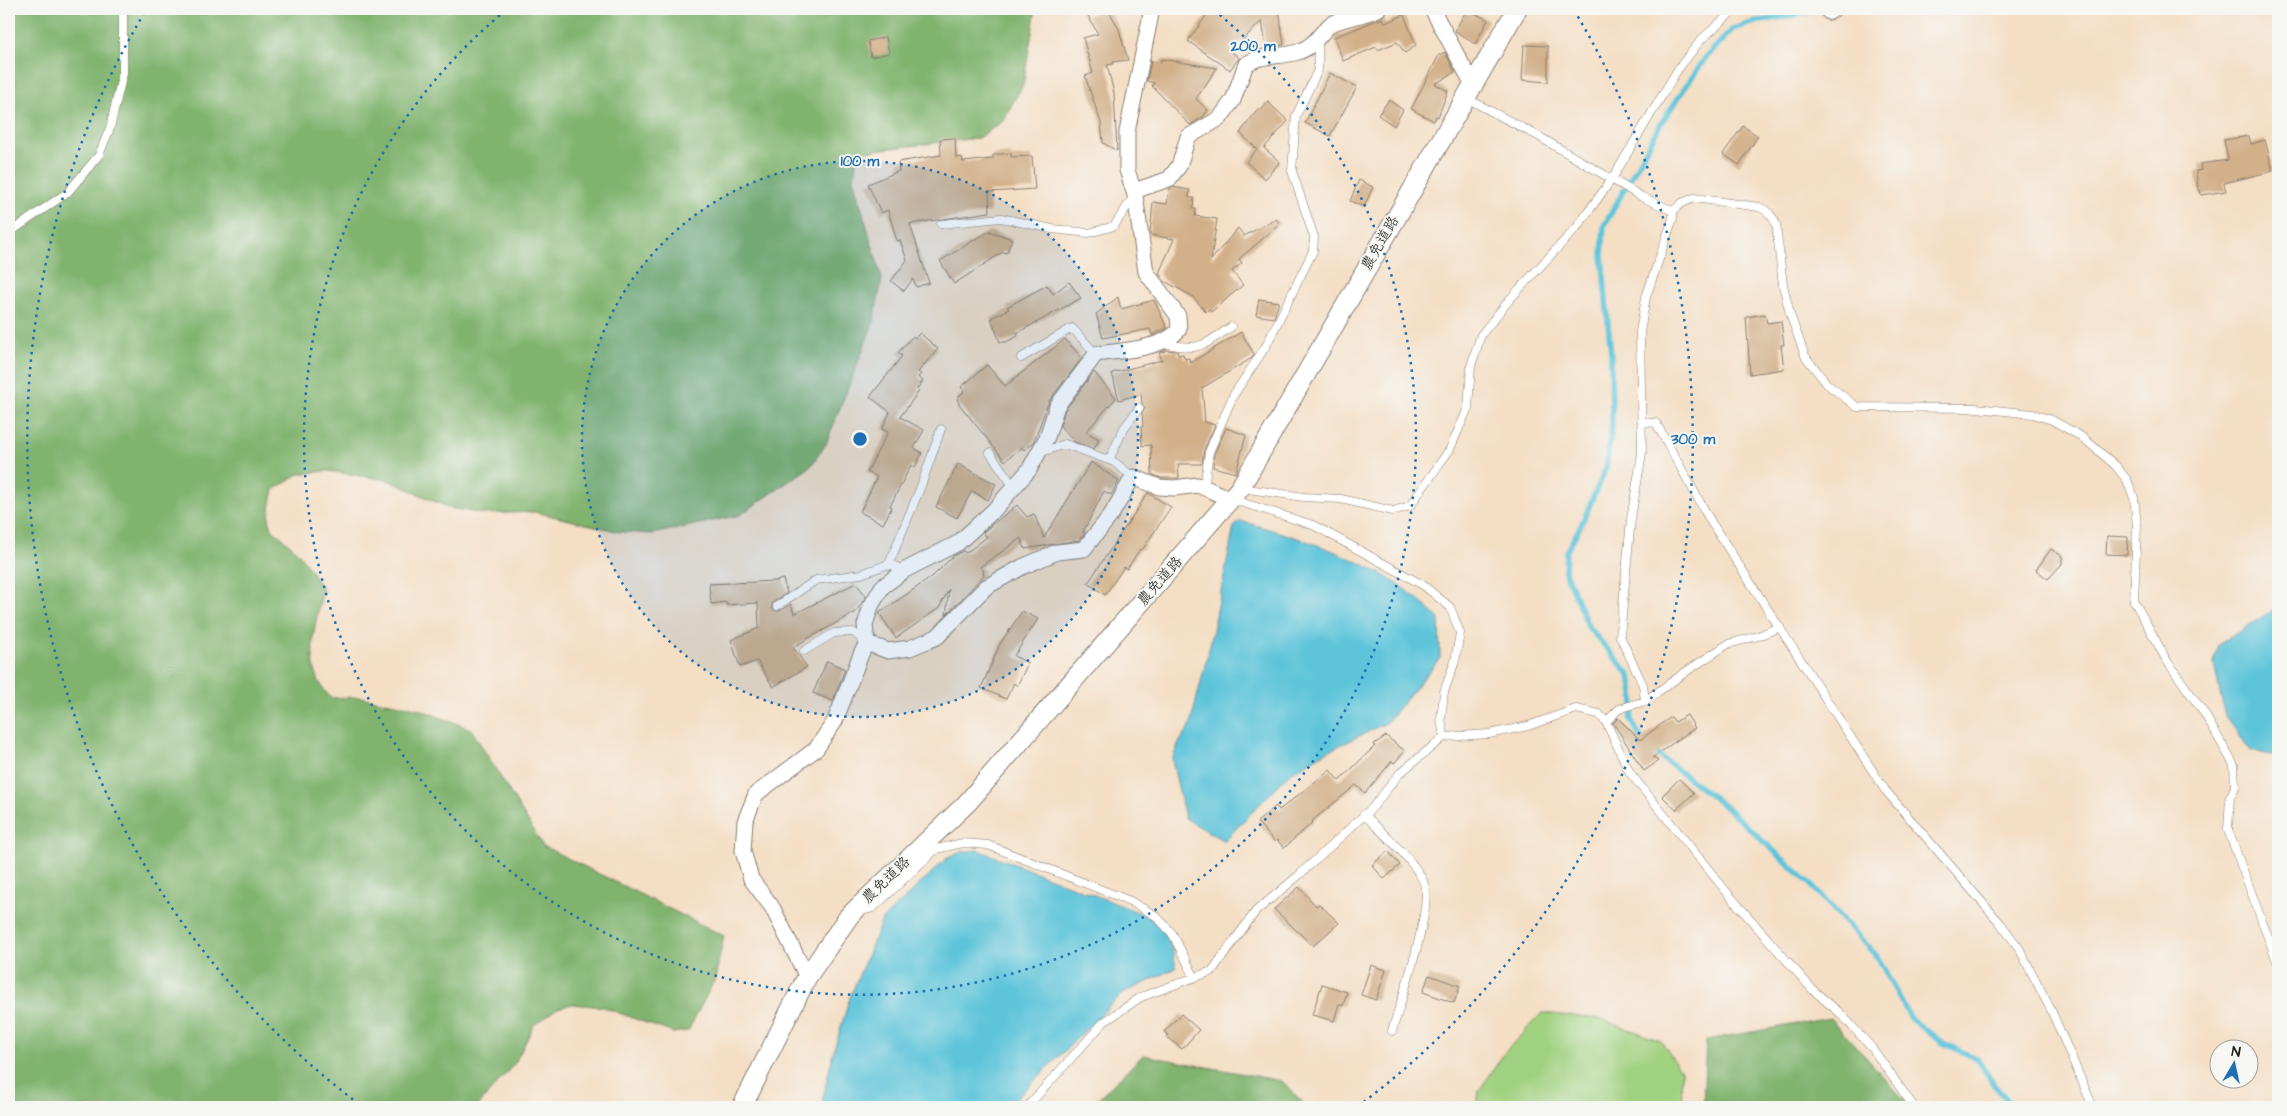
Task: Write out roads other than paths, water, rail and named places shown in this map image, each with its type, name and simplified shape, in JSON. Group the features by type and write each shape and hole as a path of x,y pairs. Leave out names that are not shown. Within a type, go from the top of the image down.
{"street":[{"path":"806,977 772,907 751,879 743,851 745,821 756,794 816,749 836,721 861,654 867,643 865,625 871,606 882,587 905,570 958,544 994,510 1029,470 1047,437 1057,406 1096,354 1131,350 1174,338 1179,330 1178,316 1146,272 1135,195 1127,170 1127,132 1152,9"},
{"path":"1135,195 1138,190 1169,179 1179,166 1188,137 1220,118 1233,100 1246,64 1258,57 1298,52 1318,40 1331,23 1378,9"},
{"path":"1432,9 1468,90"},
{"name":"農免道路","path":"742,1107 806,977 849,916 967,803 1236,494 1468,90 1517,9"},
{"path":"1826,9 1829,12 1834,9"},
{"path":"867,643 888,652 910,648 937,638 986,587 1022,567 1057,552 1084,549 1111,515 1133,477 1158,487 1174,488 1198,485 1204,488 1236,494"}],"lane":[{"path":"9,232 68,192 99,155 110,128 123,73 123,9"},
{"path":"1236,494 1340,499 1392,510 1410,506 1450,448 1468,408 1471,366 1481,335 1510,299 1577,227 1614,180 1678,69 1701,40 1735,9"},
{"path":"1204,488 1209,452 1233,396 1266,346 1314,251 1314,237 1292,171 1296,116 1318,70 1318,40"},
{"path":"1468,90 1590,168 1636,193 1673,210"},
{"path":"941,224 1002,218 1052,229 1089,233 1114,226 1135,195"},
{"path":"1673,210 1682,203 1694,198 1759,207 1773,216 1776,224 1783,285 1788,307 1805,356 1827,384 1857,407 1976,408 2033,414 2052,420 2082,437 2115,465 2127,480 2134,498 2137,525 2134,601 2167,661 2204,713 2234,765 2235,787 2230,797 2228,830 2278,964"},
{"path":"1645,701 1643,685 1620,636 1631,519 1642,453 1640,332 1646,297 1674,218 1673,210"},
{"path":"1158,342 1189,349 1201,347 1231,327"},
{"path":"1022,358 1072,328 1096,354"},
{"path":"1109,460 1124,428 1139,408"},
{"path":"1642,422 1656,423 1711,522 1885,790 2001,924 2019,948 2052,1012 2093,1107"},
{"path":"889,564 921,486 941,429"},
{"path":"1038,454 1065,444 1109,460 1133,477"},
{"path":"990,453 1014,487"},
{"path":"1236,494 1313,525 1422,586 1450,607 1460,633 1455,661 1444,692 1441,718 1444,737"},
{"path":"778,606 816,580 861,574 889,564 905,570"},
{"path":"1606,722 1619,709 1645,701 1728,644 1758,636 1780,626"},
{"path":"804,651 834,633 853,632 867,643"},
{"path":"1027,1107 1104,1022 1141,997 1212,971 1256,911 1298,876 1373,807 1400,773 1444,737 1489,734 1528,726 1576,709 1599,714 1606,722 1630,773 1730,896 1772,944 1813,990 1841,1014 1872,1048 1914,1107"},
{"path":"1364,814 1410,860 1425,886 1424,911 1415,955 1392,1031"},
{"path":"849,916 873,908 936,849 963,842 988,845 1130,901 1156,916 1172,933 1194,976"}],"water":[{"path":"1240,521 1321,546 1373,569 1397,584 1419,600 1439,619 1440,658 1386,723 1330,750 1290,773 1224,841 1185,818 1172,760 1179,743 1190,726 1210,645 1234,527"},
{"path":"2278,607 2278,756 2251,751 2225,716 2214,664 2218,645"},
{"path":"978,850 1148,916 1164,933 1173,952 1176,968 1122,994 1008,1107 821,1107 833,1053 850,997 882,920 946,859 961,852"}],"waterway":[{"path":"1810,12 1755,22 1733,29 1706,57 1661,123 1604,226 1602,255 1611,355 1612,425 1606,468 1581,525 1566,552 1565,572 1589,628 1630,675 1634,700 1631,720 1640,736 1657,754 1727,808 1809,883 1877,956 1911,1019 1943,1043 1978,1059 1994,1085 2014,1107"}]}
